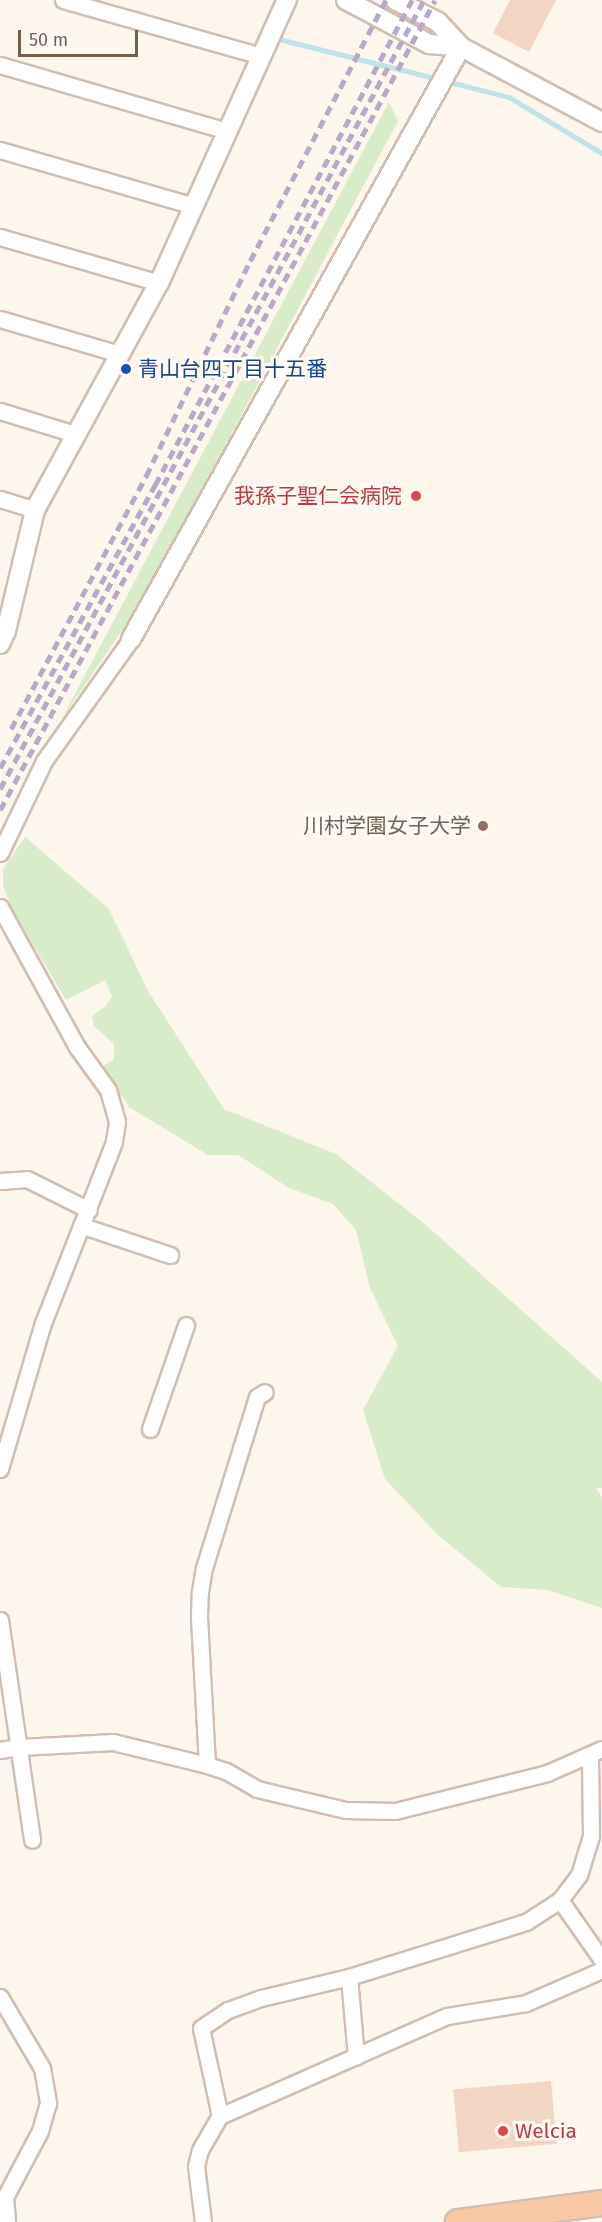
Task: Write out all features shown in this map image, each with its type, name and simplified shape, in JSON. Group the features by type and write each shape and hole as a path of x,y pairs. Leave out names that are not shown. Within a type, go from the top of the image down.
{"highway":[{"path":"458,2222 602,2203"}],"street":[{"path":"63,0 261,56"},
{"path":"0,644 35,510 159,283 287,0"},
{"path":"346,0 429,44 461,46"},
{"path":"395,0 438,22 461,46 602,122"},
{"path":"0,853 44,761 131,639 461,46"},
{"path":"0,65 227,131"},
{"path":"0,150 194,206"},
{"path":"0,237 159,283"},
{"path":"0,319 120,354"},
{"path":"0,411 75,434"},
{"path":"0,499 35,510"},
{"path":"0,907 77,1047 108,1090 117,1122 114,1142 42,1326 0,1469"},
{"path":"0,1181 27,1179 89,1210"},
{"path":"83,1226 170,1255"},
{"path":"150,1429 186,1325"},
{"path":"207,1765 198,1615 200,1592 204,1568 257,1397 264,1392"},
{"path":"0,1620 32,1840"},
{"path":"0,1750 113,1742 226,1771 257,1790 346,1810 395,1810 547,1773 596,1752 591,1836 579,1875 560,1900 526,1922 349,1977 261,1998 228,2010 201,2028 220,2116"},
{"path":"560,1900 602,1960"},
{"path":"203,2222 196,2166 200,2150 220,2116 447,2016 526,2003 602,1970"},
{"path":"349,1977 356,2057"},
{"path":"0,1997 42,2068 48,2103 40,2131 5,2197 7,2222"}],"green space":[{"path":"389,102 398,121 144,598 61,720"},
{"path":"25,837 109,909 148,991 224,1109 336,1154 427,1226 602,1382 602,1488 596,1488 602,1497 602,1608 548,1590 501,1587 438,1535 385,1479 363,1410 398,1346 370,1288 356,1230 333,1204 289,1188 238,1155 208,1155 129,1107 102,1067 114,1059 114,1044 94,1026 92,1016 106,1006 112,996 105,980 66,1000 11,907 3,885 3,869"}],"building":[{"path":"510,0 556,0 529,52 493,33"},
{"path":"551,2081 556,2144 459,2152 453,2090"}],"waterway":[{"path":"275,38 438,79"},
{"path":"446,81 509,97 602,153"}],"railway":[{"path":"11,729 146,476 250,261 386,0"},
{"path":"0,768 155,485 412,0"},
{"path":"0,789 424,0"},
{"path":"0,810 435,0"}],"place":[{"name":"青山台四丁目十五番","path":"126,369"},
{"name":"我孫子聖仁会病院","path":"416,496"},
{"name":"川村学園女子大学","path":"483,826"},
{"name":"Welcia","path":"503,2131"}]}
